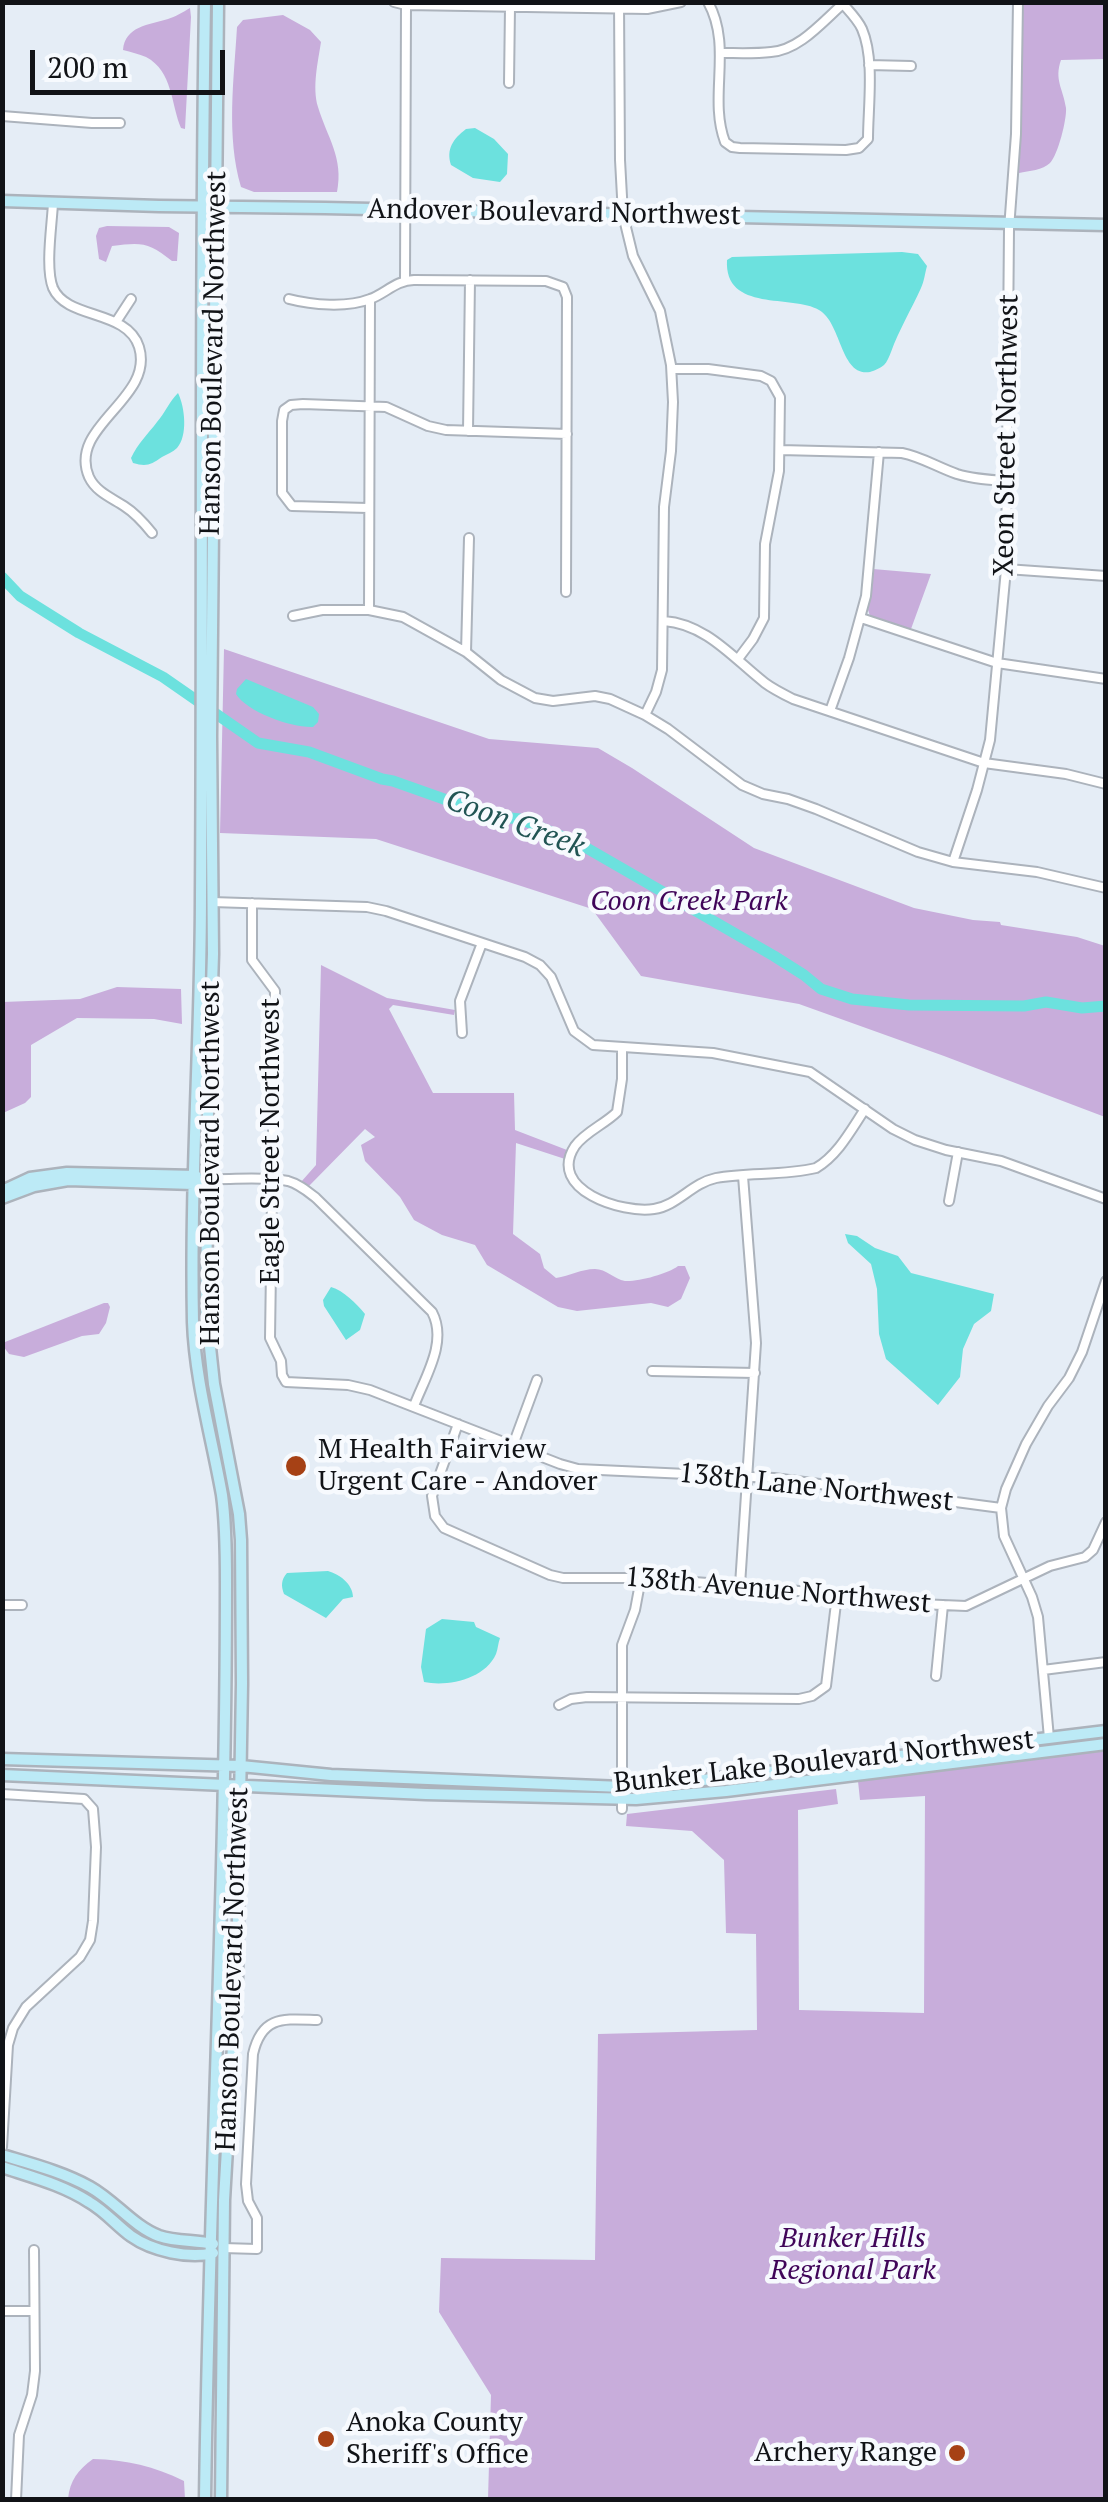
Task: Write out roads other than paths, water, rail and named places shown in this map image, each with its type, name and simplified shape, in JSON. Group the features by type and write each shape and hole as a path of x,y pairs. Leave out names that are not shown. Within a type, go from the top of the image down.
{"main road":[{"name":"Hanson Boulevard Northwest","path":"204,2 206,736 201,964 190,1178 194,1332 224,1522 223,1896 204,2500"},
{"name":"Hanson Boulevard Northwest","path":"206,682 218,2"},
{"name":"Andover Boulevard Northwest","path":"2,201 1106,225"},
{"name":"Hanson Boulevard Northwest","path":"206,736 212,902 206,1310 242,1540 237,1977 223,2248 221,2500"},
{"path":"2,1195 68,1180 207,1179"},
{"name":"Bunker Lake Boulevard Northwest","path":"2,1774 604,1799 694,1781 1106,1731"},
{"path":"944,1764 1044,1746 1049,1738"},
{"path":"622,1798 726,1791 1106,1744"},
{"name":"Bunker Lake Boulevard Northwest","path":"2,1759 241,1766 622,1798"},
{"path":"2,2155 90,2187 156,2234 209,2249"},
{"path":"2,2167 70,2192 145,2244 181,2253 223,2248"}],"street":[{"path":"394,2 648,9 681,2"},
{"path":"708,2 717,24 721,53 720,122 725,142 740,148 846,150 865,144 867,43 844,3 788,48 721,53"},
{"name":"Xeon Street Northwest","path":"953,862 990,740 1006,569 1009,223 1016,134 1018,2"},
{"path":"405,280 406,5"},
{"path":"509,83 510,6"},
{"path":"619,6 623,215 633,256 660,311 672,369 660,682 644,714"},
{"path":"869,65 911,66"},
{"path":"2,116 120,123"},
{"path":"53,203 50,262 54,290 66,302 116,322 132,334 141,362 138,378 88,445 89,476 96,487 137,516 152,533"},
{"path":"289,299 346,304 370,299 405,280 546,281 563,286 567,296 566,592"},
{"path":"468,431 470,280"},
{"path":"116,322 130,299"},
{"path":"369,610 370,299"},
{"path":"672,369 761,376 772,382 780,398 779,471 765,544 764,618 738,659"},
{"path":"368,508 292,506 282,494 284,410 303,404 386,406 446,430 566,434"},
{"path":"780,450 918,456 957,474 1006,481"},
{"path":"830,711 866,596 879,452"},
{"path":"466,652 469,538"},
{"path":"1006,569 1105,574"},
{"path":"293,616 322,610 369,610 403,617 466,652 501,680 535,698 553,701 594,696 644,714 742,786 816,809 918,852 953,862 1037,872 1106,888"},
{"path":"861,618 997,664 1106,679"},
{"path":"664,621 682,622 702,632 792,699 984,763 1066,774 1106,784"},
{"path":"212,902 386,911 526,957 540,964 550,977 574,1031 594,1045 713,1053 810,1072 915,1140 1001,1161 1106,1199"},
{"name":"Eagle Street Northwest","path":"252,903 252,960 274,992 270,1338 286,1382"},
{"path":"462,1034 460,1001 482,943"},
{"path":"622,1048 617,1112 575,1146 570,1162 571,1173 584,1192 620,1207 659,1209 703,1181 721,1177 816,1168 839,1147 864,1109"},
{"path":"949,1201 958,1152"},
{"path":"740,1585 756,1344 743,1176"},
{"path":"207,1179 273,1180 300,1186 432,1312 439,1340 414,1406"},
{"path":"1049,1738 1038,1617 1004,1536 1002,1508 1019,1459 1048,1406 1069,1378 1101,1311 1106,1281"},
{"path":"652,1371 755,1373"},
{"path":"513,1445 537,1380"},
{"name":"138th Lane Northwest","path":"286,1382 360,1387 560,1464 596,1471 797,1480 1002,1508"},
{"name":"138th Avenue Northwest","path":"458,1424 432,1496 435,1516 444,1528 562,1578 641,1578 896,1603 966,1606 1050,1566 1085,1557 1093,1550 1106,1522"},
{"path":"622,1798 622,1646 641,1578"},
{"path":"559,1705 570,1699 621,1697 812,1696 826,1686 838,1595"},
{"path":"2,1605 22,1606"},
{"path":"936,1676 944,1605"},
{"path":"1042,1670 1106,1662"},
{"path":"2,1794 84,1799 94,1809 96,1847 90,1940 80,1957 26,2007 13,2028 8,2045 2,2147"},
{"path":"223,2248 257,2249 257,2218 248,2201 246,2184 256,2042 261,2030 275,2021 317,2020"},
{"path":"16,2500 19,2435 32,2395 35,2370 34,2250"},
{"path":"2,2311 34,2311"}],"water":[{"path":"475,128 494,139 508,154 507,174 500,182 473,178 451,165 449,154 454,141 466,129"},
{"path":"918,254 927,266 924,280 887,361 870,372 853,366 827,317 819,310 748,295 736,288 729,277 727,260 732,257"},
{"path":"178,393 184,421 177,448 151,463 133,463 131,458 137,448"},
{"path":"246,679 313,707 319,714 318,722 313,727 294,725 250,707 236,694"},
{"path":"845,1234 898,1256 911,1273 994,1294 991,1311 974,1324 963,1349 960,1377 938,1405 886,1359 879,1334 877,1289 871,1264 848,1243"},
{"path":"331,1287 350,1298 365,1314 360,1330 346,1340 324,1306 323,1300"},
{"path":"328,1571 345,1580 353,1597 343,1599 326,1618 284,1594 282,1583 287,1573"},
{"path":"442,1619 474,1622 476,1627 500,1638 491,1663 465,1679 424,1682 421,1667 426,1629"}],"waterway":[{"name":"Coon Creek","path":"2,577 20,596 79,633 163,677 258,743 309,752 492,816 520,819 578,843 774,956 821,989 852,999 909,1005 1024,1006 1046,1002 1082,1008 1106,1006"}],"place":[{"name":"M Health Fairview Urgent Care - Andover","path":"296,1466"},
{"name":"Anoka County Sheriff's Office","path":"326,2439"},
{"name":"Archery Range","path":"957,2453"}],"park label":[{"name":"Coon Creek Park","path":"689,902"},
{"name":"Bunker Hills Regional Park","path":"853,2255"}]}
